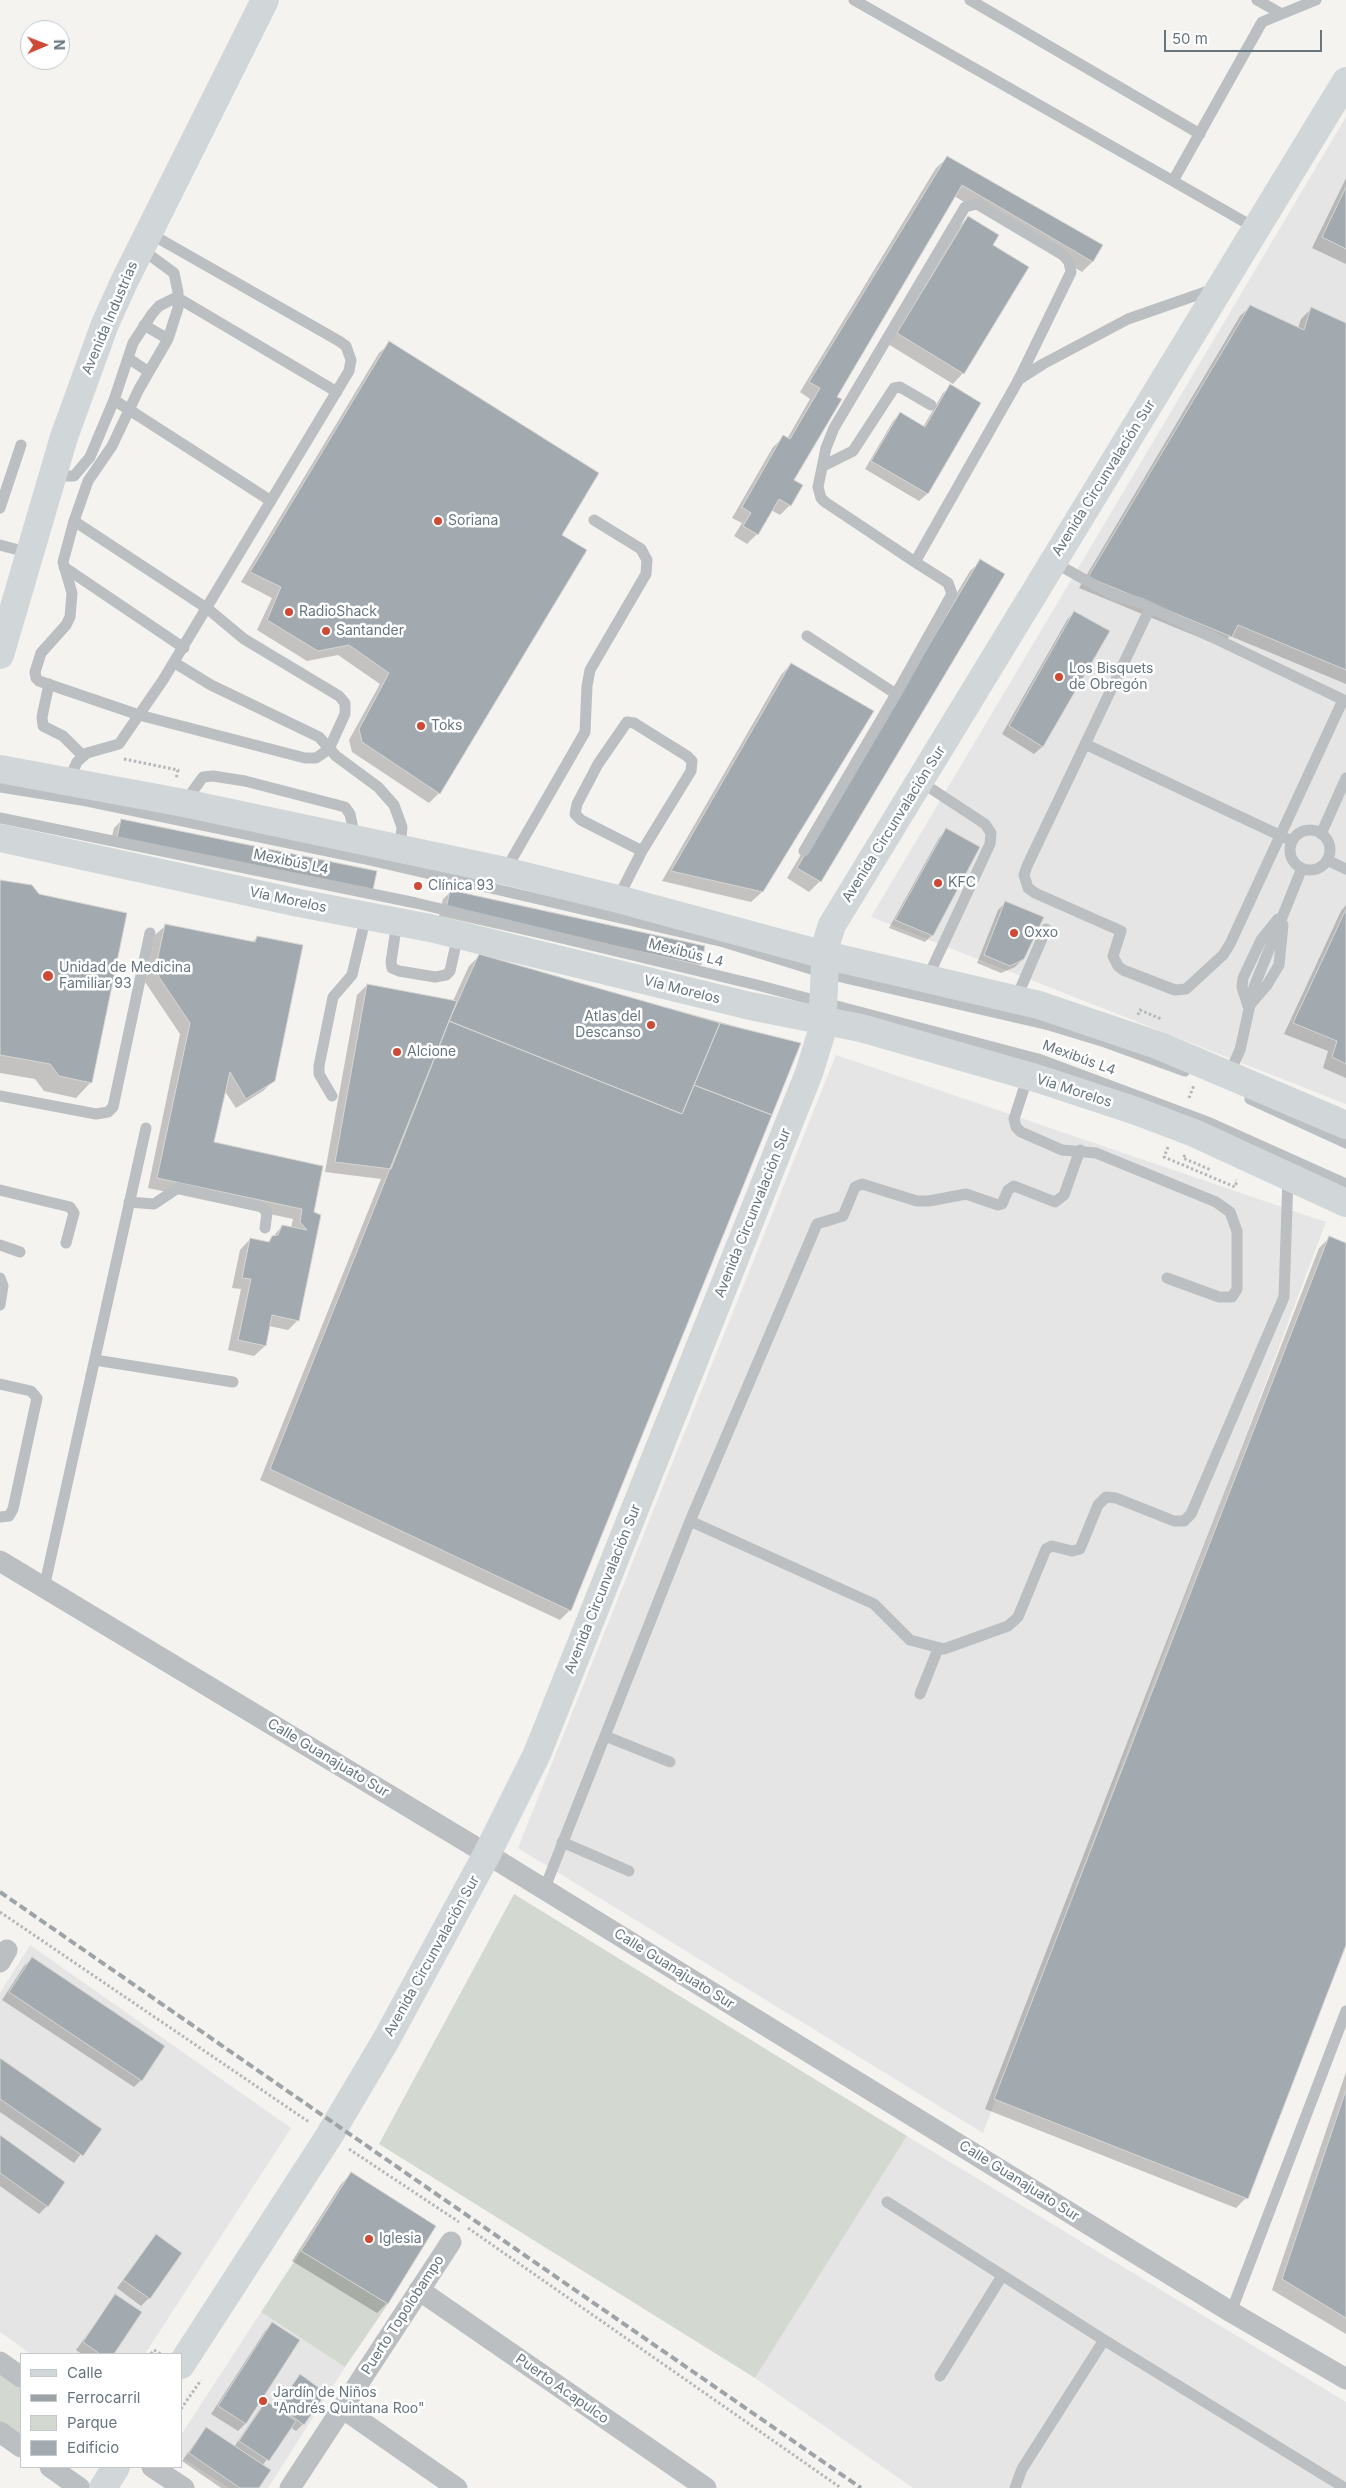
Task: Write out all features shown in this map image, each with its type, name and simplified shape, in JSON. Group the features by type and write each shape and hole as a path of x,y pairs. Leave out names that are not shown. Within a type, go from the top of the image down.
{"main road":[{"name":"Avenida Industrias","path":"0,655 52,476 79,392 105,324 265,0"},
{"name":"Avenida Circunvalación Sur","path":"191,2373 386,2040 488,1854 540,1746 810,1073 818,1046 824,1012 825,964 832,926 1222,287 1346,80"},
{"path":"0,769 184,803 400,848 618,898 825,964 927,978 1058,1010 1107,1026 1232,1083 1346,1124"},
{"name":"Vía Morelos","path":"0,838 458,935 750,1006 824,1012 861,1028 1028,1076 1194,1133 1346,1203"},
{"path":"103,2488 115,2468"}],"street":[{"name":"Calle Guanajuato Sur","path":"0,1561 488,1854 1231,2312 1346,2379"},
{"name":"Puerto Topolobampo","path":"290,2488 451,2242"},
{"name":"Puerto Acapulco","path":"419,2290 706,2488"},
{"path":"0,2362 20,2376"},
{"path":"342,2408 457,2488"},
{"path":"0,2432 20,2446"},
{"path":"51,2468 80,2488"},
{"path":"154,2468 184,2488"}],"lane":[{"path":"854,0 1257,229"},
{"path":"970,0 1200,134"},
{"path":"1257,0 1280,13"},
{"path":"1173,181 1262,22 1280,13 1316,0"},
{"path":"804,851 952,594 948,584 824,502 818,493 818,487 826,448 834,428 966,207 970,205 981,206 1063,255 1070,267 1069,278 1018,381 915,562"},
{"path":"74,521 208,609 244,639 343,700 346,707 345,714 329,749 316,758 305,758 138,715 39,681 35,672 41,653 66,625 70,617 72,593 64,567 64,555 74,521 88,481 112,446 129,410 168,339 178,308 174,273 145,240"},
{"path":"68,782 77,762 87,753 119,744 163,680 208,609 349,371 350,354 346,346 145,240"},
{"path":"1018,381 1043,364 1128,319 1165,304 1222,287"},
{"path":"52,476 67,477 79,472 93,452 114,400 128,358 144,325 159,306 178,298"},
{"path":"178,298 337,392"},
{"path":"144,325 168,339"},
{"path":"128,358 149,372"},
{"path":"823,466 853,451 894,388 900,387 931,405"},
{"path":"114,400 271,501"},
{"path":"0,508 21,445"},
{"path":"505,872 586,732 587,686 590,670 646,574 648,560 641,549 594,520"},
{"path":"0,545 30,553"},
{"path":"1053,562 1114,595 1150,608 1345,700 1227,950 1186,990 1175,990 1123,970 1118,966 1113,956 1121,931 1035,892 1028,888 1025,882 1027,866 1150,608"},
{"path":"64,567 184,648"},
{"path":"807,636 896,694"},
{"path":"174,663 211,685 314,734 329,749 378,787 394,806 402,827 400,848"},
{"path":"49,684 42,717 43,726 63,736 83,756"},
{"path":"618,898 642,851 691,771 692,761 634,723 627,722 598,764 577,804 575,814 581,820 642,851"},
{"path":"1086,744 1292,841"},
{"path":"1321,834 1346,778"},
{"path":"921,782 985,824 991,833 990,844 927,978"},
{"name":"Mexibús L4","path":"0,787 86,801 370,860 825,964 1049,1025 1105,1042 1194,1075"},
{"name":"Mexibús L4","path":"0,818 416,903 824,1012 1038,1059 1210,1123 1346,1184"},
{"path":"1308,830 1321,834 1329,846 1327,860 1321,867 1313,870 1302,868 1292,859 1290,852 1292,841 1300,832 1308,830"},
{"path":"1327,860 1346,869"},
{"path":"1302,868 1254,987 1232,1083 1346,1143"},
{"path":"332,1096 319,1074 319,1066 333,997 352,975 366,916"},
{"path":"398,922 390,962 392,968 399,971 435,977 446,975 450,971 458,935"},
{"path":"1016,999 1046,929"},
{"path":"0,1096 96,1114 103,1114 113,1107 150,933"},
{"path":"1028,1076 1014,1119 1016,1127 1021,1132 1062,1150 1080,1150 1096,1153 1216,1202 1230,1212 1237,1231 1237,1289 1232,1297 1219,1297 1167,1278"},
{"path":"44,1588 146,1128"},
{"path":"544,1890 690,1521 817,1224 843,1216 855,1187 866,1184 924,1202 966,1194 1000,1205 1008,1190 1014,1186 1055,1202 1064,1195 1080,1150"},
{"path":"690,1521 874,1604 908,1639 938,1649 949,1648 1013,1622 1046,1550 1052,1546 1072,1551 1080,1549 1098,1505 1106,1497 1116,1498 1174,1521 1184,1521 1188,1518 1284,1297 1288,1176"},
{"path":"129,1202 154,1204 178,1188 262,1207 266,1213 265,1228"},
{"path":"0,1190 70,1207 74,1213 66,1243"},
{"path":"0,1245 20,1252"},
{"path":"0,1278 3,1286 0,1305"},
{"path":"95,1360 233,1382"},
{"path":"0,1384 31,1391 38,1398 13,1509 9,1516 0,1517"},
{"path":"920,1694 938,1649"},
{"path":"605,1736 670,1762"},
{"path":"562,1842 629,1871"},
{"path":"1231,2312 1346,2011"},
{"path":"887,2202 1104,2340 1345,2488"},
{"path":"940,2376 1002,2276"},
{"path":"1015,2488 1022,2469 1104,2340"}],"path":[{"path":"116,758 178,770 176,782 168,780"},
{"path":"0,1912 329,2136 462,2224 841,2488"},
{"path":"182,2406 191,2373"}],"shaded area":[{"path":"1346,117 1346,1104 871,917"},
{"path":"836,1055 1326,1222 983,2133 518,1848"},
{"path":"30,1945 291,2128 146,2353 30,2353 0,2332 0,1993"},
{"path":"907,2136 1346,2402 1346,2488 913,2488 755,2378"},
{"name":"Jardín de Niños \"Andrés Quintana Roo\"","path":"261,2312 345,2367 268,2488 229,2488 182,2458 182,2433"}],"green space":[{"path":"514,1894 907,2136 755,2378 379,2144"},
{"path":"301,2251 388,2304 345,2367 261,2312"},
{"path":"0,2372 20,2386 20,2442 0,2428"}],"building":[{"path":"947,156 1103,245 1093,262 962,185 837,397 842,399 794,480 803,485 791,506 779,499 758,535 743,526 751,513 742,507 783,435 790,439 820,388 809,382"},
{"path":"1346,187 1346,249 1322,237"},
{"path":"968,216 999,235 993,245 1029,267 964,374 897,333"},
{"path":"1250,305 1304,330 1311,307 1346,323 1346,670 1238,625 1232,637 1088,577"},
{"path":"389,341 599,473 562,535 587,550 440,794 362,742 359,729 389,673 349,645 318,651 267,620 281,587 250,572"},
{"path":"950,384 981,403 928,494 871,461 900,412 925,427"},
{"path":"980,559 1005,574 821,882 797,868"},
{"path":"1074,611 1110,631 1043,747 1009,726"},
{"path":"791,663 874,711 763,892 671,871"},
{"path":"121,819 377,871 373,890 117,838"},
{"path":"946,828 980,847 933,936 895,920"},
{"path":"0,880 32,885 39,894 127,913 92,1083 59,1076 50,1064 0,1055"},
{"path":"450,890 705,946 701,965 446,909"},
{"path":"1005,901 1044,917 1024,959 1010,966 984,955"},
{"path":"1346,909 1346,1064 1332,1057 1337,1041 1293,1023"},
{"path":"165,924 255,942 257,936 303,945 275,1081 246,1099 230,1072 214,1142 323,1166 314,1212 321,1215 299,1321 272,1315 266,1346 238,1340 251,1279 242,1278 250,1238 269,1242 272,1236 278,1235 282,1225 307,1230 300,1222 302,1209 157,1178 190,1023 155,971"},
{"path":"479,954 720,1023 682,1114 449,1021"},
{"path":"367,984 457,1001 391,1169 335,1162"},
{"path":"449,1021 682,1114 694,1085 772,1115 571,1611 270,1469"},
{"path":"720,1023 801,1043 772,1115 694,1085"},
{"path":"1329,1236 1346,1243 1346,1945 1248,2199 994,2099"},
{"path":"32,1957 165,2046 142,2081 9,1992"},
{"path":"0,2058 102,2129 83,2156 0,2099"},
{"path":"1346,2090 1346,2318 1282,2279"},
{"path":"0,2135 65,2182 48,2207 0,2173"},
{"name":"Iglesia","path":"351,2172 436,2226 388,2304 301,2251"},
{"path":"156,2234 182,2253 150,2299 123,2280"},
{"path":"115,2294 142,2312 115,2353 99,2353 83,2342"},
{"path":"272,2322 300,2340 246,2424 218,2406"},
{"path":"300,2374 326,2393 304,2425 278,2406"},
{"path":"266,2401 296,2421 269,2461 239,2441"},
{"path":"206,2427 271,2470 259,2488 240,2488 189,2453"}],"railway":[{"path":"0,1892 861,2488"}],"place":[{"name":"Soriana","path":"438,521"},
{"name":"RadioShack","path":"289,612"},
{"name":"Santander","path":"326,631"},
{"name":"Los Bisquets de Obregón","path":"1059,677"},
{"name":"Toks","path":"421,726"},
{"name":"KFC","path":"938,883"},
{"name":"Clínica 93","path":"418,886"},
{"name":"Oxxo","path":"1014,933"},
{"name":"Unidad de Medicina Familiar 93","path":"48,976"},
{"name":"Atlas del Descanso","path":"651,1025"},
{"name":"Alcione","path":"397,1052"},
{"name":"Iglesia","path":"369,2239"},
{"name":"Jardín de Niños \"Andrés Quintana Roo\"","path":"263,2401"}]}
